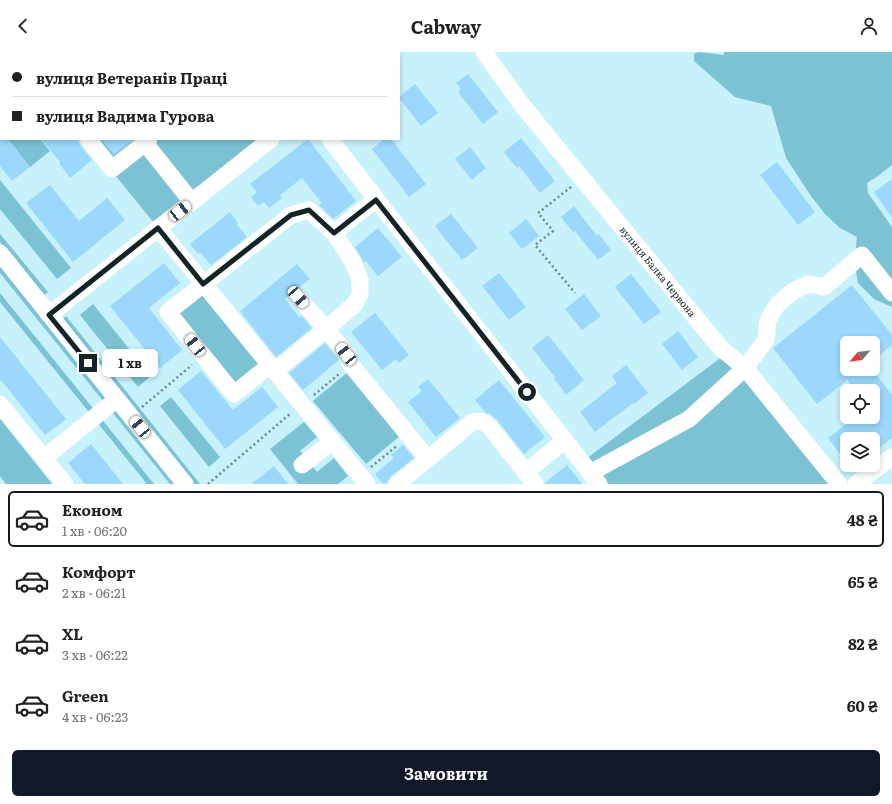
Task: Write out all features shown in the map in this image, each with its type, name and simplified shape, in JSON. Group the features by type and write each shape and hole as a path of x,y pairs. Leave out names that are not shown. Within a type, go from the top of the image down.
{"street":[{"name":"вулиця Балка Червона","path":"484,52 522,105 722,350 745,368 839,484"},
{"path":"89,140 112,169 147,141 192,202"},
{"path":"49,315 270,140"},
{"path":"331,140 594,478 689,419 745,368 766,340 768,320 777,305 793,291 809,284 824,287 862,255 892,293"},
{"path":"334,233 376,200"},
{"path":"309,210 334,233 353,262 360,280 360,294 354,305 326,329 234,394 168,312 203,284 291,215 309,210"},
{"path":"158,228 365,481"},
{"path":"0,253 185,484"},
{"path":"298,297 326,329 346,354 351,365 428,458"},
{"path":"44,458 117,399"},
{"path":"0,404 65,484"},
{"path":"397,484 471,423 476,421 486,423 489,426 530,478 565,440"},
{"path":"302,465 332,442"},
{"path":"856,484 892,457"}],"path":[{"path":"575,293 535,245 553,231 538,213 583,178"},
{"path":"130,416 203,356"},
{"path":"208,484 351,365"},
{"path":"365,481 364,473 409,436"}],"shaded area":[{"path":"699,52 724,55 724,52 892,52 892,165 867,183 868,193 892,227 892,307 874,299 858,283 856,272 858,268 856,246 857,237 840,228 825,214 811,196 786,158 771,106 735,97 694,61 694,54"},
{"path":"9,140 41,140 50,151 30,167"},
{"path":"87,140 270,140 158,228"},
{"path":"0,180 71,268 57,279 0,209"},
{"path":"0,234 48,292 44,295 0,242"},
{"path":"0,265 177,484 170,484 0,273"},
{"path":"203,284 270,365 234,394 168,312"},
{"path":"0,293 154,484 147,484 0,302"},
{"path":"93,304 151,376 138,387 80,315"},
{"path":"66,316 200,484 194,484 63,319"},
{"path":"727,353 839,484 599,484 582,462"},
{"path":"349,371 401,435 366,464 313,401"},
{"path":"171,397 220,457 209,467 160,406"},
{"path":"0,419 52,484 6,484 0,476"},
{"path":"304,422 317,437 300,451 317,472 334,458 348,476 338,484 298,484 270,449"}],"building":[{"path":"468,74 498,112 483,124 458,92 461,89 456,83"},
{"path":"415,84 438,113 421,126 400,99 400,96"},
{"path":"521,138 555,181 540,193 519,166 517,168 504,152"},
{"path":"0,140 9,140 30,167 12,181 0,166"},
{"path":"42,140 78,140 80,145 92,160 70,178 59,163 60,162"},
{"path":"102,140 133,140 114,155"},
{"path":"307,140 309,140 356,201 333,219 319,205 322,203 302,178 280,195 282,198 269,208 264,202 258,206 251,197 257,192 250,184"},
{"path":"383,140 392,140 426,184 409,197 372,149"},
{"path":"470,147 486,168 472,180 455,159"},
{"path":"777,162 815,212 798,225 760,175"},
{"path":"892,179 892,218 874,192"},
{"path":"50,185 79,221 107,198 125,220 73,262 26,203"},
{"path":"574,206 597,236 599,234 611,250 598,260 575,231 573,232 561,217"},
{"path":"230,212 238,223 236,224 247,237 211,265 200,252 198,254 190,244"},
{"path":"451,214 478,248 462,260 435,226"},
{"path":"526,219 539,236 522,249 509,233"},
{"path":"378,228 402,257 378,276 366,261 363,261 355,247"},
{"path":"164,263 180,283 149,308 182,350 160,368 110,306"},
{"path":"297,264 310,279 299,287 292,289 285,299 300,318 302,316 312,328 276,357 240,311"},
{"path":"499,273 526,307 509,320 482,286"},
{"path":"631,274 661,312 644,324 615,287"},
{"path":"852,285 892,335 892,345 880,354 880,336 840,336 840,376 877,376 892,395 892,438 880,447 880,432 840,432 840,454 828,438 846,424 880,424 880,384 850,384 847,380 840,384 840,386 817,404 773,348"},
{"path":"584,294 601,316 582,330 565,309"},
{"path":"375,313 409,355 399,363 396,359 382,370 351,332"},
{"path":"678,331 698,357 682,370 662,344"},
{"path":"548,335 584,380 566,395 554,378 555,377 532,348"},
{"path":"0,337 66,419 45,435 0,379"},
{"path":"325,343 339,360 303,390 289,373"},
{"path":"626,365 648,393 595,432 580,412 617,383 612,376"},
{"path":"201,371 233,410 262,387 278,407 225,449 178,390"},
{"path":"428,379 460,418 436,437 408,402 422,391 418,387"},
{"path":"499,380 545,437 524,454 497,420 489,413 488,414 485,412 475,400"},
{"path":"91,444 123,484 85,484 68,463"},
{"path":"403,445 414,458 383,484 375,474 394,458 391,455"},
{"path":"567,465 582,484 545,484 545,483"},
{"path":"274,466 288,484 251,484"}],"route":[{"path":"88,363 49,315 158,228 203,284 291,215 309,210 334,233 376,200 527,392"}]}
